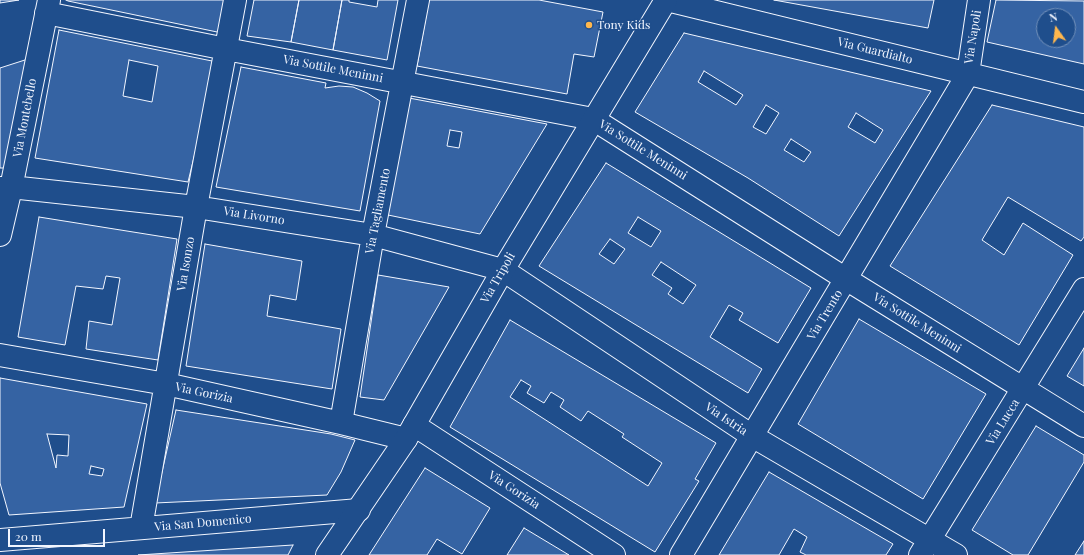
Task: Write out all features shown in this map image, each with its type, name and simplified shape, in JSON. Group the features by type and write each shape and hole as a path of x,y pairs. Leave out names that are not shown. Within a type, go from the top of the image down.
{"street":[{"name":"Via Isonzo","path":"140,528 196,207 236,0"},
{"name":"Via Tagliamento","path":"341,423 373,235 418,0"},
{"name":"Via Guardialto","path":"667,0 1084,102"},
{"name":"Via Tripoli","path":"327,555 359,510 410,432 503,270 667,0"},
{"name":"Via Napoli","path":"968,74 979,0"},
{"name":"Via Sottile Meninni","path":"47,7 226,49 594,119 846,279 1084,426"},
{"name":"Via Montebello","path":"0,235 5,188 47,7"},
{"name":"Via Trento","path":"681,555 968,74"},
{"name":"Via Livorno","path":"5,188 20,188 196,207 373,235 503,270"},
{"name":"Via Istria","path":"503,270 752,436 925,547 956,555"},
{"name":"Via Lucca","path":"925,547 1024,389 1084,289"},
{"name":"Via Gorizia","path":"0,355 166,384 341,423 410,432 614,555"},
{"name":"Via San Domenico","path":"0,540 359,510"}],"building":[{"path":"0,0 19,0 0,3"},
{"path":"66,0 227,0 222,33"},
{"path":"254,0 299,0 291,42 247,36"},
{"path":"299,0 342,0 333,50 291,42"},
{"path":"342,0 349,0 349,2 377,7 378,0 398,0 387,60 333,50"},
{"path":"429,0 539,0 603,12 594,57 574,54 567,94 417,66"},
{"path":"774,0 934,0 928,28"},
{"path":"996,0 1084,1 1084,64 987,42"},
{"path":"59,30 217,62 188,182 35,158","holes":["129,60 158,66 152,102 123,96"]},
{"path":"684,33 931,91 839,236 748,178 635,112","holes":["704,71 743,95 736,105 698,82","766,105 779,113 766,134 753,127","856,113 883,130 875,143 848,127","791,139 811,152 804,162 784,150"]},
{"path":"28,59 7,168 0,168 0,68"},
{"path":"241,67 326,83 325,88 339,86 353,87 380,101 360,211 216,187"},
{"path":"409,98 547,124 480,234 388,215","holes":["450,130 462,132 459,148 447,146"]},
{"path":"992,105 1084,127 1084,237 1081,241 1008,197 982,240 1004,255 1023,223 1073,255 1019,345 890,266"},
{"path":"606,163 811,288 778,343 739,320 743,313 729,305 710,337 762,369 748,393 539,266","holes":["638,217 661,231 651,247 628,233","610,239 625,249 614,264 599,254","661,262 696,285 683,304 668,294 672,288 652,275"]},
{"path":"39,217 177,239 158,360 86,349 89,321 112,325 120,278 106,276 103,289 76,286 65,345 18,337"},
{"path":"205,244 302,261 296,300 270,295 267,316 341,329 332,389 186,366"},
{"path":"378,275 449,287 384,400 360,397"},
{"path":"859,319 986,394 923,499 798,424"},
{"path":"510,320 716,443 695,479 699,481 655,552 450,427","holes":["521,380 531,386 527,393 544,403 551,392 564,400 560,407 581,421 588,411 624,434 622,437 662,463 648,486 510,397"]},
{"path":"1084,348 1084,386 1067,376"},
{"path":"0,378 147,404 124,507 9,515 0,483","holes":["47,434 69,435 68,456 57,455 56,468","91,466 104,469 102,476 89,474"]},
{"path":"176,410 331,434 355,440 341,472 327,495 155,503"},
{"path":"1036,426 1084,455 1084,462 1028,555 1013,555 972,530"},
{"path":"425,468 490,508 462,554 437,539 427,555 369,555"},
{"path":"769,472 893,544 886,555 806,555 800,552 807,537 794,529 779,555 719,555"},
{"path":"524,528 569,555 507,555"},
{"path":"1084,541 1084,555 1075,555"},
{"path":"293,545 288,555 138,555"}],"place":[{"name":"Tony Kids","path":"589,25"}]}
